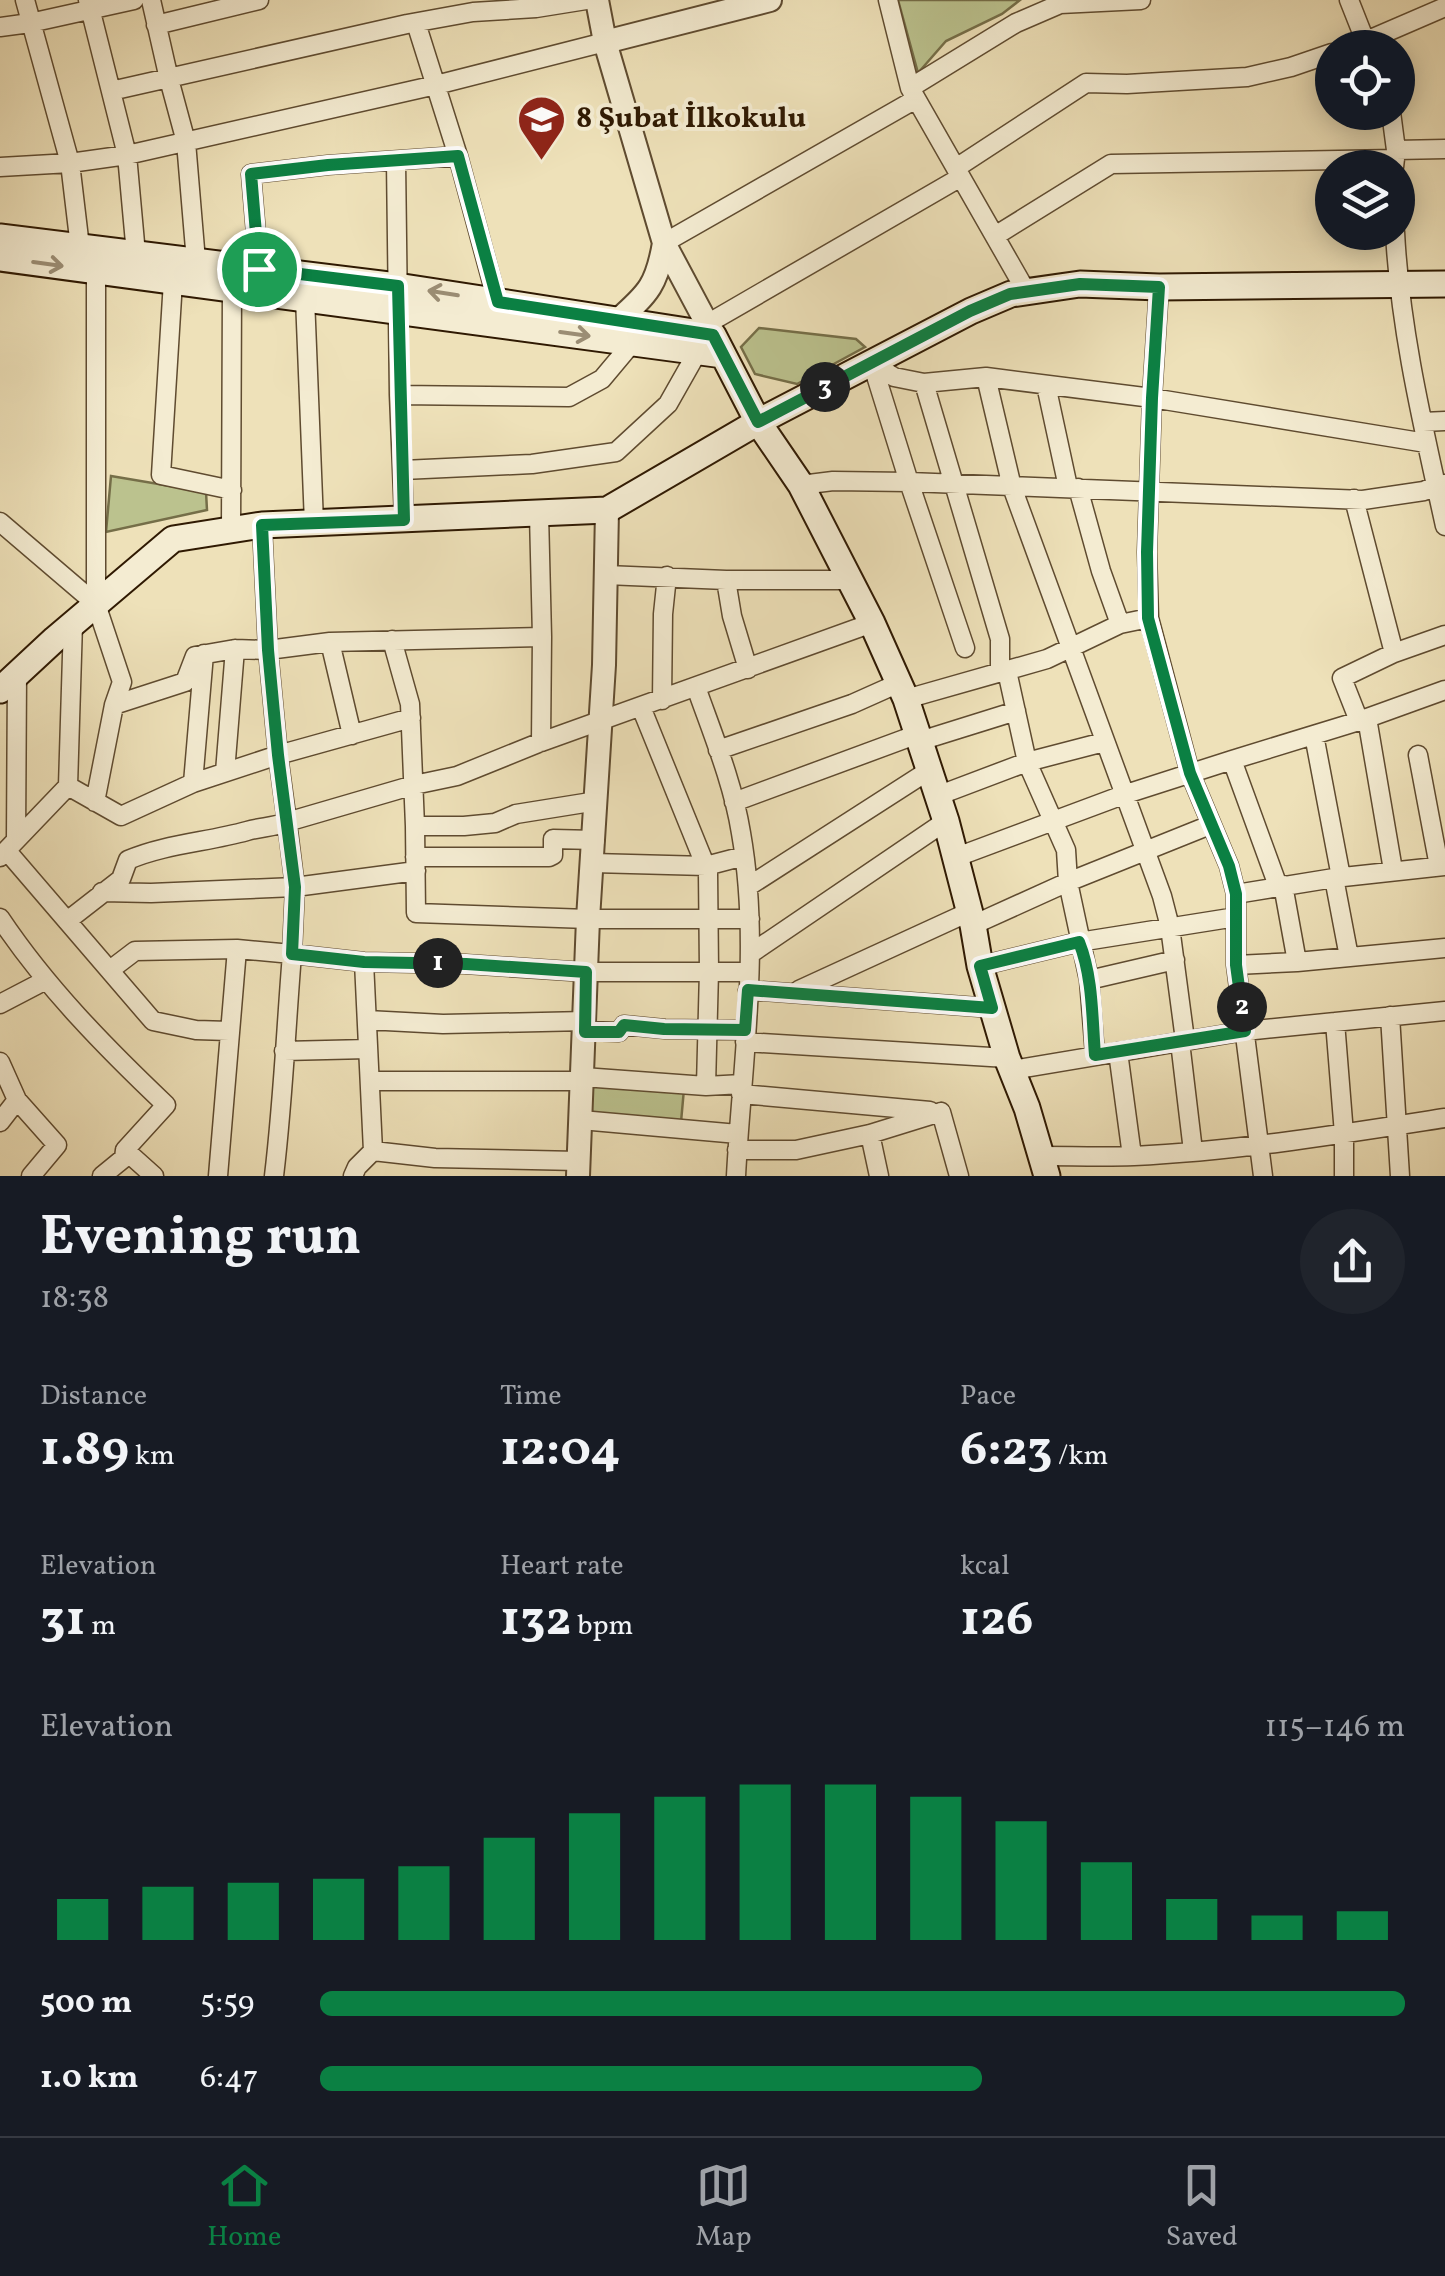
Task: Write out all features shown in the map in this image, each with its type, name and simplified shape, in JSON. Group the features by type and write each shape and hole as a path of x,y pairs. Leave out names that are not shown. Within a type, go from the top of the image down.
{"main road":[{"path":"0,237 259,269 633,342 710,341"},
{"path":"0,258 305,298 498,302 618,320 710,341 801,486 872,623 902,691 946,822 992,1008 1046,1169"},
{"path":"9,682 173,539 262,525 607,510 758,422 1010,294 1080,284 1445,284"}],"street":[{"path":"24,0 70,163 80,247"},
{"path":"0,27 30,24 89,4 134,0"},
{"path":"151,0 186,142 196,262"},
{"path":"156,26 259,0"},
{"path":"111,91 416,22 586,0"},
{"path":"598,0 605,42 664,243 710,341"},
{"path":"0,167 70,163 186,142 436,85 605,42 732,4 770,0"},
{"path":"888,0 913,94 1026,292"},
{"path":"618,320 655,283 664,243 913,94 1016,24 1060,2 1141,0"},
{"path":"1348,0 1356,30"},
{"path":"89,4 126,155 136,254"},
{"path":"1402,30 1443,14"},
{"path":"416,22 498,302"},
{"path":"404,470 532,464 616,452 668,404 710,341 1086,83 1247,77 1315,60"},
{"path":"1415,155 1445,149"},
{"path":"259,269 251,174 458,156"},
{"path":"995,236 1112,164 1315,160"},
{"path":"396,161 404,520"},
{"path":"1395,250 1397,284 1426,442 1440,484 1445,526"},
{"path":"95,802 122,682 96,604 96,270"},
{"path":"173,281 161,475 232,490"},
{"path":"1159,287 1152,398 1148,618 1190,773 1229,866 1236,894 1236,965 1263,1176"},
{"path":"232,288 232,530"},
{"path":"305,298 314,522"},
{"path":"399,395 569,397 602,379 633,342"},
{"path":"872,362 894,376 924,383 986,377 1152,398 1426,442"},
{"path":"872,362 965,648"},
{"path":"986,377 1012,487 1162,896 1170,927 1194,1152"},
{"path":"924,383 1000,639 1004,672 1027,762 1066,850 1068,882 1089,980 1095,1055"},
{"path":"1046,385 1073,488 1120,624"},
{"path":"1423,422 1445,421"},
{"path":"801,486 833,481 909,482 1354,499 1424,491 1440,484"},
{"path":"1354,499 1394,653"},
{"path":"373,1152 434,1167 578,1168 601,722 607,510"},
{"path":"539,514 541,742"},
{"path":"0,522 96,604"},
{"path":"262,525 268,650 295,887 274,1176"},
{"path":"606,575 850,580"},
{"path":"662,700 667,576"},
{"path":"726,580 748,668"},
{"path":"718,750 852,704 1004,672 1046,659 1120,624 1148,618"},
{"path":"8,849 68,786 73,623"},
{"path":"67,921 121,879 128,860 137,856 277,826 414,785 458,776 541,742 872,623"},
{"path":"1393,870 1363,720 1342,678 1394,653 1445,635"},
{"path":"114,705 185,682 195,656 204,653 330,642 542,637"},
{"path":"392,640 410,704 416,913 750,919"},
{"path":"330,642 352,734"},
{"path":"225,772 235,650"},
{"path":"193,783 204,653"},
{"path":"9,682 8,849 157,1024 229,1031"},
{"path":"696,687 734,802 749,886 749,972 736,1176"},
{"path":"954,858 1190,773 1363,720 1445,690"},
{"path":"641,707 706,866 706,1086"},
{"path":"734,802 919,738 1016,711"},
{"path":"68,786 121,816 225,772 410,718"},
{"path":"1314,735 1350,957"},
{"path":"937,796 1027,762 1104,742"},
{"path":"1236,894 1338,877 1442,866 1418,755"},
{"path":"1232,760 1280,885 1297,962"},
{"path":"749,886 928,771"},
{"path":"416,826 495,823 516,814 597,801"},
{"path":"749,972 946,822"},
{"path":"794,992 1210,825"},
{"path":"102,892 151,894 295,887 416,864 549,857 553,855 554,839 594,851 706,866 744,856"},
{"path":"0,918 46,980 166,1105 124,1150 124,1158 102,1176"},
{"path":"980,966 1079,942 1236,918"},
{"path":"1236,965 1445,948"},
{"path":"110,970 134,951 238,949 364,962 586,972 749,972 794,992 992,1008"},
{"path":"218,1176 238,949"},
{"path":"1089,980 1174,960"},
{"path":"353,1176 373,1152 364,962"},
{"path":"0,1004 46,980"},
{"path":"367,1020 586,1026 619,1032 624,1025 706,1030 1009,1064 1118,1052 1245,1031 1445,1011"},
{"path":"1390,1016 1400,1176"},
{"path":"1335,1022 1344,1176"},
{"path":"284,1050 368,1049"},
{"path":"1118,1052 1132,1156"},
{"path":"0,1062 17,1100 57,1145 31,1176"},
{"path":"371,1081 583,1079 742,1089 941,1112"},
{"path":"0,1122 17,1100"},
{"path":"581,1120 796,1150 870,1134 941,1112"},
{"path":"941,1112 959,1176"},
{"path":"1046,1169 1132,1156 1258,1145 1445,1118"},
{"path":"870,1134 879,1176"},
{"path":"124,1150 154,1176"}],"green space":[{"path":"898,0 1020,0 1002,14 946,41 918,73"},
{"path":"759,328 856,339 865,347 797,384 755,374 741,347"},
{"path":"111,476 206,492 207,510 106,532"},
{"path":"590,1082 684,1089 681,1122 587,1115"}],"place":[{"name":"8 Şubat İlkokulu","path":"541,162"}],"route":[{"path":"458,156 498,302 713,335 758,422 1010,294 1080,284 1159,287 1152,398 1148,618 1190,773 1229,866 1236,894 1236,965 1245,1031 1095,1055 1089,980 1079,942 980,966 992,1008 748,990 745,1030 624,1025 619,1032 585,1032 586,972 364,962 292,954 295,887 268,650 262,525 404,520 398,286 259,269 251,174 458,156"}]}
